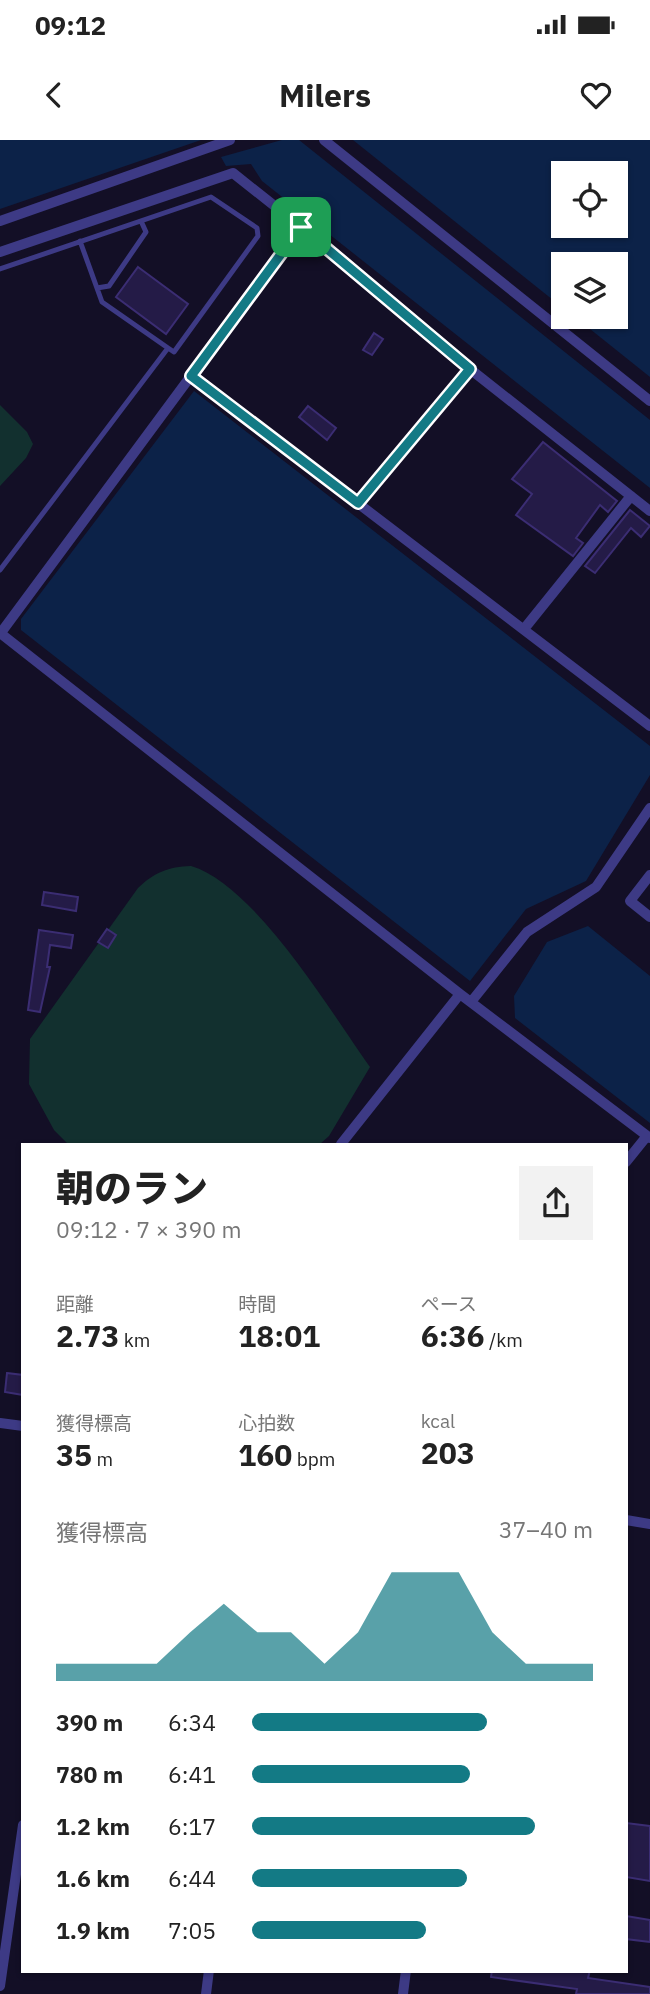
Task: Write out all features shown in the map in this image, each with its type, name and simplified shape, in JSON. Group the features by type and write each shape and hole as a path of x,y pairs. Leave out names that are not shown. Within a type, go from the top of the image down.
{"street":[{"path":"0,221 230,140"},
{"path":"324,140 650,401"},
{"path":"0,252 233,173 470,369 650,511"},
{"path":"301,227 0,634 460,994 648,1137 628,1160"},
{"path":"358,503 470,369"},
{"path":"191,376 650,726"},
{"path":"524,629 631,496"},
{"path":"471,1002 527,932 596,887 650,808"},
{"path":"650,875 630,901 650,917"},
{"path":"342,1143 460,994"},
{"path":"0,1423 21,1426"},
{"path":"628,1520 650,1524"},
{"path":"0,1986 21,1839"},
{"path":"206,1994 209,1973"},
{"path":"403,1994 406,1973"}],"lane":[{"path":"0,269 211,197 257,228 258,236 174,352 102,302 80,242"},
{"path":"97,288 109,285 146,232 141,221"},
{"path":"0,570 168,348"}],"green space":[{"path":"0,405 27,432 33,444 26,458 0,486"},
{"path":"191,866 215,878 265,923 313,984 370,1067 329,1136 321,1143 67,1143 54,1130 29,1084 30,1039 138,888 162,871"}],"water":[{"path":"0,140 201,140 0,209"},
{"path":"282,140 299,140 650,420 650,488 262,181 251,164 226,166 221,157"},
{"path":"353,140 650,140 650,377 590,329 628,329 628,252 551,252 551,298"},
{"path":"194,391 650,746 650,775 586,881 526,909 470,981 21,630 21,619"},
{"path":"588,926 650,976 650,1123 515,1018 514,996 547,942"}],"building":[{"path":"138,267 188,304 166,334 116,297"},
{"path":"374,333 383,339 372,355 363,350"},
{"path":"308,406 336,428 327,440 299,417"},
{"path":"543,442 617,501 608,512 600,505 576,538 583,543 573,556 516,515 532,494 512,479"},
{"path":"630,510 650,526 641,537 631,528 595,573 585,566"},
{"path":"44,892 78,897 76,911 42,905"},
{"path":"107,929 116,935 108,948 98,942"},
{"path":"39,930 73,935 71,948 50,945 47,967 50,967 40,1012 28,1010"},
{"path":"7,1373 21,1375 21,1395 5,1392"},
{"path":"628,1823 650,1826 650,1881 628,1877"},
{"path":"628,1916 650,1920 650,1942 628,1939"},
{"path":"492,1973 589,1973 588,1978 650,1987 650,1994 576,1994 577,1989 491,1977"}],"route":[{"path":"301,227 470,369 358,503 191,376 301,227"}]}
